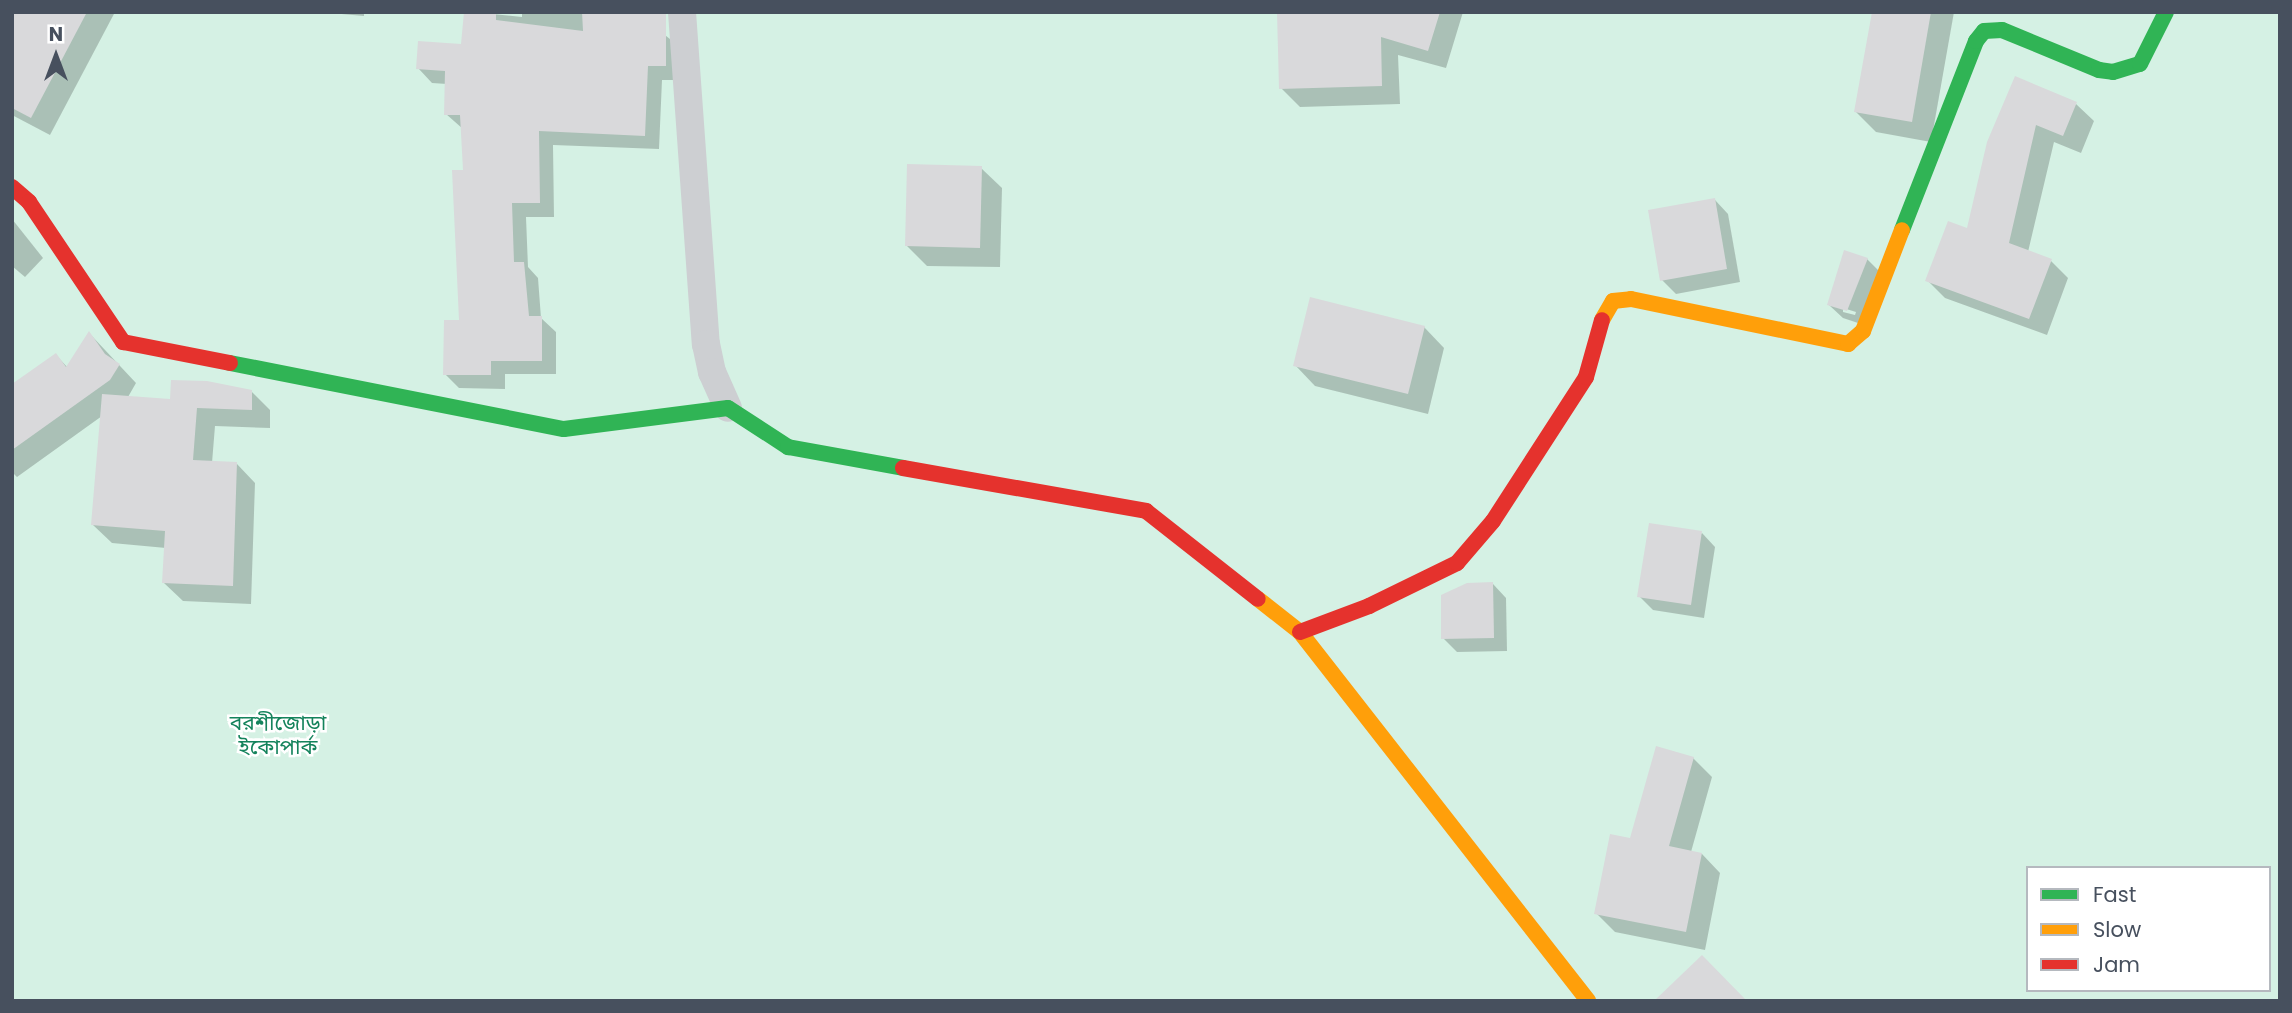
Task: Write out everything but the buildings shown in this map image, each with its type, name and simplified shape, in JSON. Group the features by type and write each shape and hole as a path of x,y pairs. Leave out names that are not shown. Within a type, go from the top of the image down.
{"street":[{"path":"682,12 706,344 712,372 728,408 788,447 1146,511 1300,632 1588,1001"},
{"path":"1300,632 1369,606 1457,563 1493,521 1586,377 1603,318 1613,301 1631,299 1848,344 1863,331 1976,41 1984,31 2002,30 2099,70 2113,72 2140,64 2166,12"},
{"path":"12,187 29,202 123,342 564,429 728,408"}],"green space":[{"name":"বরশীজোড়া ইকোপার্ক","path":"12,12 2280,12 2280,1001 12,1001"}],"traffic: fast":[{"path":"1902,230 1976,41 1984,31 2002,30 2099,70 2113,72 2140,64 2166,12"},
{"path":"230,363 564,429 728,408 788,447 903,468"}],"traffic: slow":[{"path":"1602,320 1613,301 1631,299 1848,344 1863,331 1902,230"},
{"path":"1258,599 1300,632 1588,1001"}],"traffic: jam":[{"path":"12,187 29,202 123,342 230,363"},
{"path":"1300,632 1369,606 1457,563 1493,521 1586,377 1602,320"},
{"path":"903,468 1146,511 1258,599"}]}
